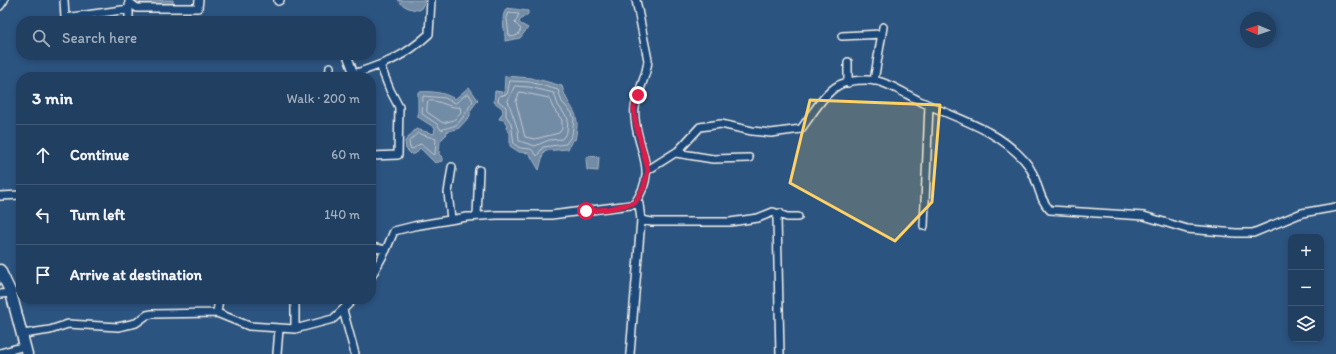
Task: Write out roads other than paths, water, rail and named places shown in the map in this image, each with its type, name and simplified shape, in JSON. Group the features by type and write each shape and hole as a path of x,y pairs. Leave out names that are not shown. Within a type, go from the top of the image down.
{"highway":[{"path":"0,270 11,293 26,350"}],"street":[{"path":"0,6 4,0"},
{"path":"64,0 65,16"},
{"path":"129,1 137,8 153,9 198,8 199,0"},
{"path":"362,72 411,50 429,34 432,0"},
{"path":"635,203 644,187 648,170 635,120 634,108 647,70 648,60 636,0"},
{"path":"129,1 129,16"},
{"path":"79,16 129,9"},
{"path":"842,36 882,31 874,81"},
{"path":"349,60 353,72"},
{"path":"848,62 848,83"},
{"path":"376,156 398,154 399,107 380,65"},
{"path":"330,67 330,72"},
{"path":"648,170 676,153 700,127 722,124 752,132 772,132 801,129 820,103 838,85 859,80 874,81 929,106 981,126 1014,150 1031,169 1038,181 1044,204 1050,210 1144,216 1187,229 1253,233 1302,213 1336,207"},
{"path":"924,226 929,106"},
{"path":"676,153 713,159 749,158"},
{"path":"451,219 448,193 452,167"},
{"path":"477,216 479,170"},
{"path":"0,196 16,195"},
{"path":"376,268 394,231 451,219 477,216 551,215 608,209 635,203 639,204 641,220 630,354"},
{"path":"641,220 652,222 730,222 758,218 773,212 780,213 787,217 798,217"},
{"path":"780,213 777,218 780,354"},
{"path":"376,248 386,250"},
{"path":"0,294 11,293"},
{"path":"217,313 218,304"},
{"path":"295,304 295,329"},
{"path":"23,334 50,330 68,324 118,327 136,323 152,314 217,313 249,326 295,329 333,319 349,304"},
{"path":"343,310 355,354"},
{"path":"277,354 279,329"},
{"path":"0,353 26,350"}],"water":[{"path":"132,0 173,0 173,6 138,6"},
{"path":"398,0 426,0 420,10 408,8 402,5"},
{"path":"507,8 528,11 528,14 520,20 519,23 528,28 520,38 505,41 503,15"},
{"path":"505,76 532,78 562,86 576,116 577,129 575,140 572,140 568,149 544,151 539,170 529,153 519,152 510,146 510,133 506,128 507,125 504,120 499,119 503,112 502,108 494,102 495,91 502,92 502,95 504,95"},
{"path":"469,87 478,100 470,111 470,116 459,128 446,132 447,134 440,141 439,154 442,157 442,161 435,163 420,148 415,154 411,154 406,149 405,141 416,129 434,134 435,128 418,117 418,92 437,92 455,99"},
{"path":"590,156 599,157 598,171 587,170 586,158"}]}
